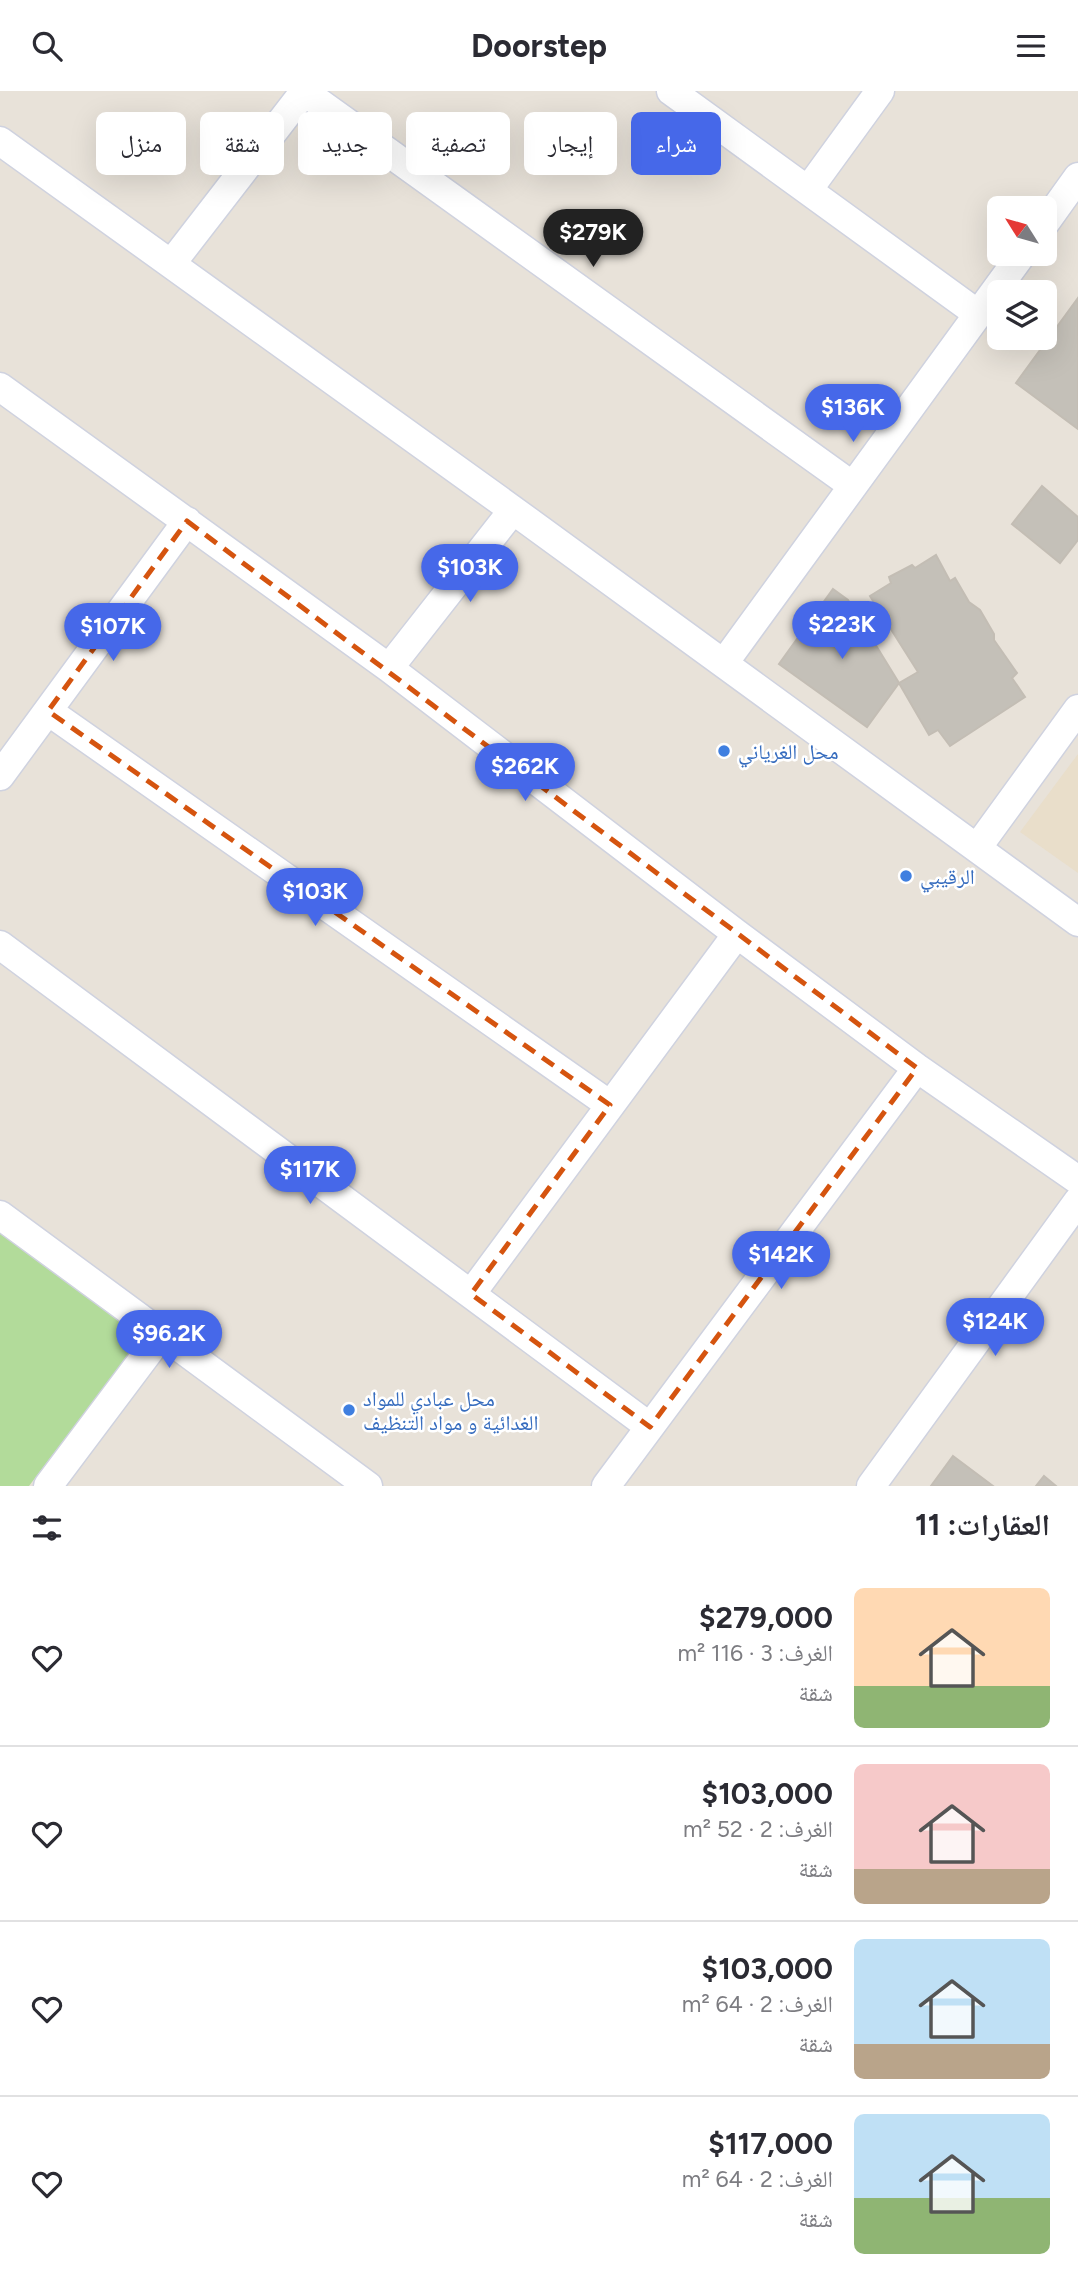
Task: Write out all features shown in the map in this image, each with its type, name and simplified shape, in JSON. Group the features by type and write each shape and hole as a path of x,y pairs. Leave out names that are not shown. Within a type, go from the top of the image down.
{"street":[{"path":"171,264 304,91 853,486"},
{"path":"671,91 978,314"},
{"path":"808,190 880,91"},
{"path":"0,141 513,510 1078,922"},
{"path":"1057,206 1078,177"},
{"path":"724,663 1013,266"},
{"path":"3,396 187,521 389,668 917,1068 1078,1179"},
{"path":"389,668 513,510"},
{"path":"0,776 187,521"},
{"path":"977,848 1078,709"},
{"path":"48,711 610,1105"},
{"path":"471,1294 737,933"},
{"path":"0,945 650,1427"},
{"path":"606,1486 917,1068"},
{"path":"871,1486 1078,1201"},
{"path":"0,1215 162,1334 353,1482"},
{"path":"48,1486 162,1334"}],"highlighted area":[{"path":"187,521 917,1068 650,1427 471,1294 610,1105 48,711"}],"shaded area":[{"path":"1078,754 1078,873 1020,832"}],"green space":[{"path":"0,1228 143,1335 29,1486 0,1486"}],"building":[{"path":"1078,298 1078,429 1016,383 1040,350 1057,350 1057,327"},
{"path":"1042,486 1078,517 1078,540 1060,563 1012,524"},
{"path":"936,555 950,581 955,578 969,602 980,610 994,634 994,640 1017,673 1012,678 1025,697 950,746 938,730 929,735 899,683 918,672 870,596 891,583 889,577 912,565 915,568"},
{"path":"833,589 848,600 899,683 867,727 779,664"},
{"path":"953,1456 993,1486 931,1486"},
{"path":"1044,1476 1056,1486 1036,1486"}],"place":[{"name":"محل الغرياني","path":"724,751"},
{"name":"الرقيبي","path":"906,876"},
{"name":"محل عبادي للمواد الغدائية و مواد التنظيف","path":"349,1410"}]}
